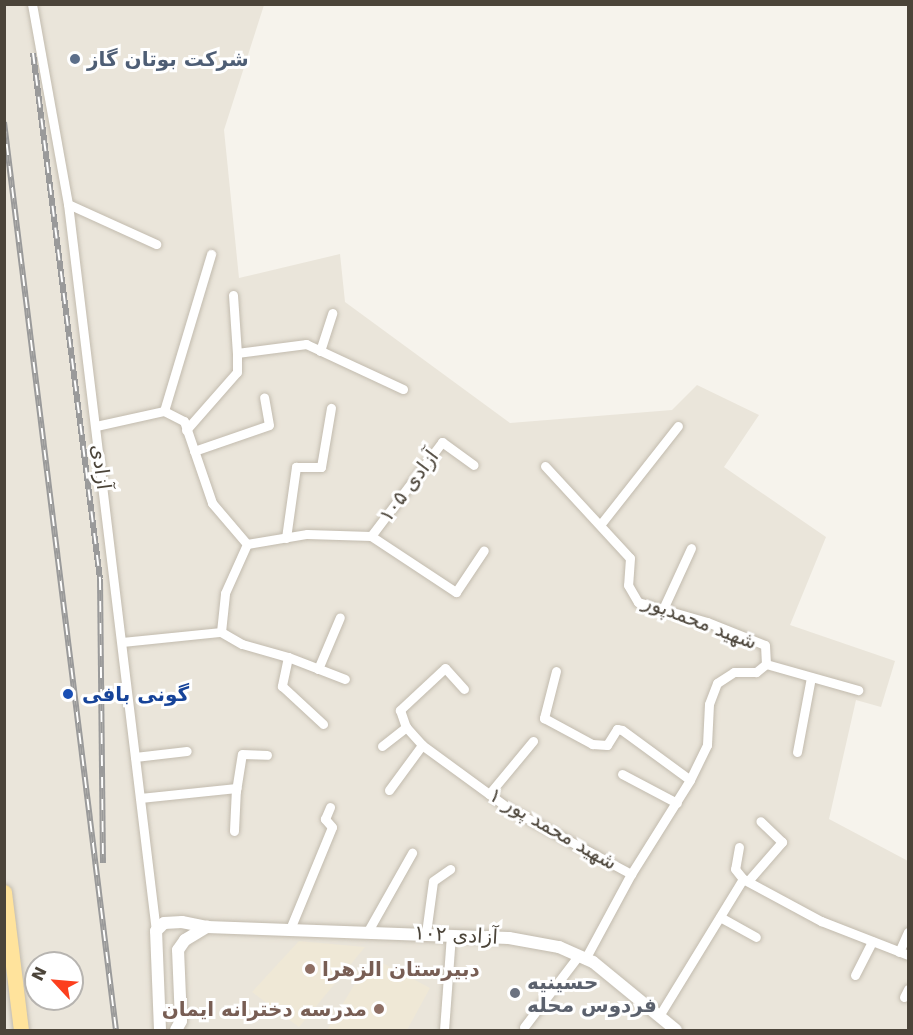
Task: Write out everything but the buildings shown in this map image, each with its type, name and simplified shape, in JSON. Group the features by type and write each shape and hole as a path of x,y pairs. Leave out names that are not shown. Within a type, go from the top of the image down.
{"main road":[{"path":"4,892 21,1030"}],"street":[{"name":"آزادی","path":"32,4 68,204 96,426 156,931 160,1030"},
{"path":"68,204 156,244"},
{"path":"164,411 211,254"},
{"path":"186,430 237,372 233,295"},
{"path":"320,351 332,313"},
{"path":"237,353 306,344 403,389"},
{"path":"194,451 269,425 264,397"},
{"path":"286,538 296,467 321,467 331,408"},
{"path":"96,426 164,411 184,421 212,503 247,544 225,593 221,632"},
{"path":"600,525 678,426"},
{"name":"آزادی ۱۰۵","path":"247,544 307,534 371,536 442,442 474,465"},
{"name":"شهید محمدپور","path":"524,1027 582,957 690,780 707,745 709,704 717,683 734,672 756,672 766,664 765,645 638,602 628,585 630,558 545,466"},
{"path":"371,536 456,592 484,550"},
{"path":"663,609 691,548"},
{"path":"318,669 340,617"},
{"path":"122,642 221,632 242,644 288,657 345,679"},
{"path":"288,657 282,686 322,724"},
{"path":"766,664 858,690"},
{"name":"شهید محمد پور ۱","path":"464,689 446,668 400,710 406,727 422,745 489,794 631,874"},
{"path":"556,671 544,718 592,744 607,745 617,729 622,730 690,780"},
{"path":"797,752 811,677"},
{"path":"382,746 406,727"},
{"path":"489,794 533,741"},
{"path":"389,790 422,745"},
{"path":"135,757 187,751"},
{"path":"234,831 236,791 242,754 267,755"},
{"path":"622,774 676,803"},
{"path":"140,798 236,788 236,791"},
{"path":"290,928 332,827 324,819 330,807"},
{"path":"659,1016 746,880 782,842 760,821"},
{"path":"739,846 735,869 746,880 821,921 904,954 909,932"},
{"path":"368,931 412,853"},
{"path":"426,933 433,881 450,870"},
{"path":"720,918 756,938"},
{"path":"156,931 164,923 207,927"},
{"path":"176,1030 181,1021 178,950 185,940 207,927"},
{"name":"آزادی ۱۰۲","path":"207,927 426,933 508,938 559,947 582,957 676,1030"},
{"path":"444,1030 451,935"},
{"path":"855,975 872,941"}],"shaded area":[{"path":"5,5 264,5 224,130 239,278 340,254 345,302 510,423 672,410 697,385 759,415 724,467 826,537 790,625 895,661 881,707 856,700 829,819 908,861 908,1030 5,1030"},
{"name":"دبیرستان الزهرا","path":"299,941 365,947 299,1027 252,992"},
{"name":"مدرسه دخترانه ایمان","path":"371,957 430,988 407,1030 327,1030"}],"railway":[{"path":"33,53 100,579 103,863"},
{"path":"4,122 116,1030"}],"place":[{"name":"شرکت بوتان گاز","path":"75,59"},
{"name":"گونی بافی","path":"68,694"},
{"name":"دبیرستان الزهرا","path":"310,969"},
{"name":"حسینیه فردوس محله","path":"515,993"},
{"name":"مدرسه دخترانه ایمان","path":"379,1009"}]}
